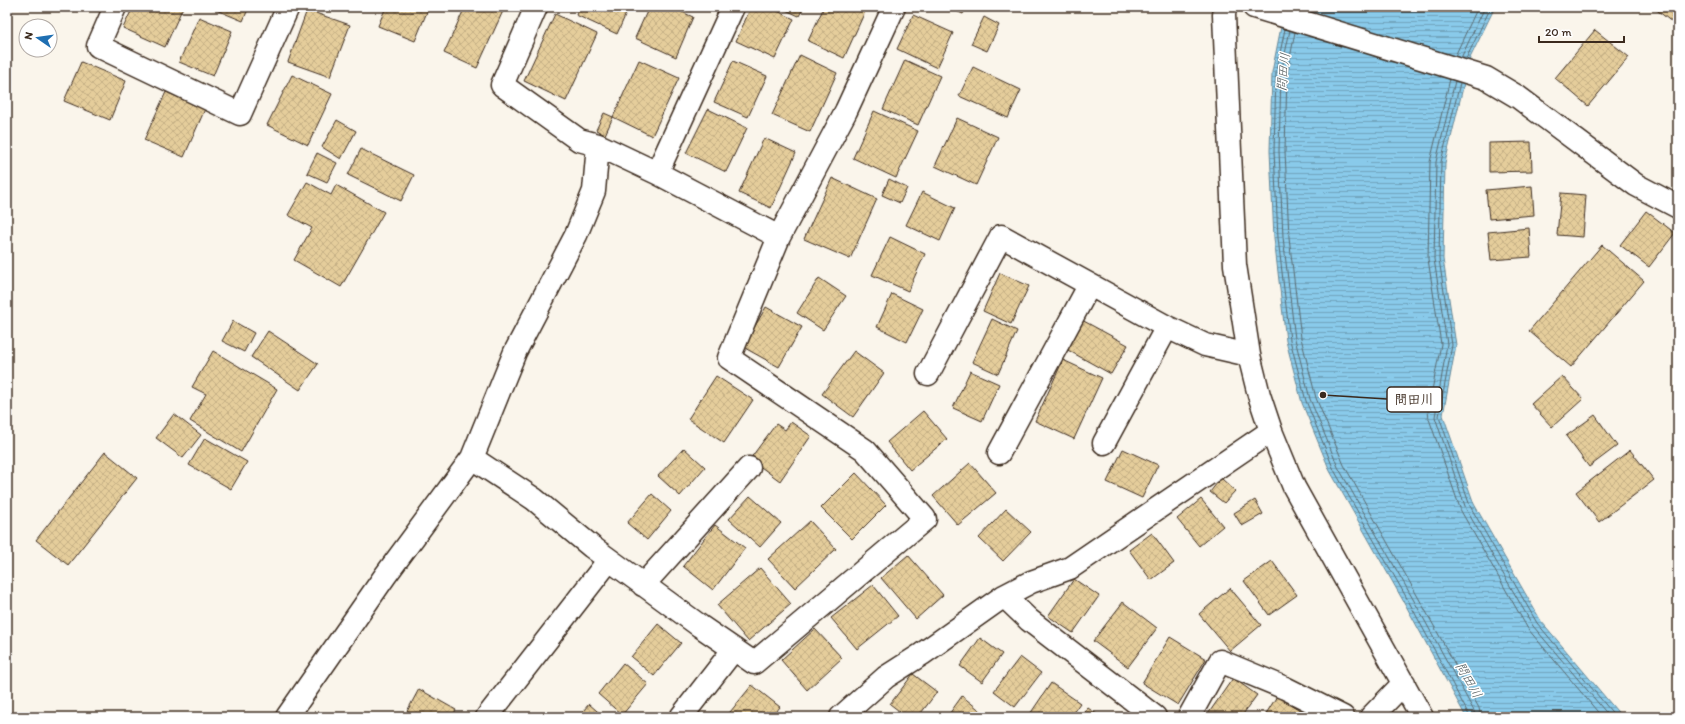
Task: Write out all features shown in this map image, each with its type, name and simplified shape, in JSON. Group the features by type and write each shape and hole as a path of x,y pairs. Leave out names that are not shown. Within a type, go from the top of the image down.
{"street":[{"path":"115,7 98,46 240,114 288,7"},
{"path":"656,173 733,7"},
{"path":"472,458 534,499 609,560 754,663 925,519 865,450 729,358 779,237 846,111 894,7"},
{"path":"1225,7 1224,14 1235,265 1249,355 1271,432 1294,487 1422,717"},
{"path":"1254,7 1486,78 1518,97 1636,185 1678,207"},
{"path":"532,8 502,85 579,140 598,145 656,173 779,237"},
{"path":"287,717 385,576 472,458 515,352 576,235 591,199 594,191 598,145"},
{"path":"928,374 1001,236 1089,286 1167,327 1205,344 1249,355"},
{"path":"1000,453 1089,286"},
{"path":"1104,443 1167,327"},
{"path":"841,717 886,677 922,654 1004,596 1031,582 1070,568 1271,432"},
{"path":"643,585 749,468"},
{"path":"487,717 609,560"},
{"path":"1004,596 1029,620 1155,717"},
{"path":"681,717 734,649"},
{"path":"1188,717 1220,661 1285,688 1343,717"},
{"path":"1371,717 1404,683"}],"water":[{"path":"1285,7 1495,7 1470,58 1445,163 1443,259 1456,345 1443,415 1474,504 1541,621 1622,717 1466,717 1405,604 1330,471 1302,403 1286,341 1274,238 1270,151 1272,72"}],"building":[{"path":"133,7 183,7 165,47 123,28"},
{"path":"209,7 249,7 243,21"},
{"path":"386,7 429,7 415,41 378,26"},
{"path":"465,7 493,7 503,11 477,68 444,53"},
{"path":"579,7 629,7 617,34 576,15"},
{"path":"649,7 671,7 693,17 676,57 635,38"},
{"path":"751,7 769,7 794,19 775,59 736,41"},
{"path":"779,7 804,7 799,16"},
{"path":"824,7 867,7 844,58 808,41"},
{"path":"947,7 966,7 963,14"},
{"path":"1653,7 1678,7 1678,27"},
{"path":"307,10 350,25 330,77 288,62"},
{"path":"555,14 597,34 566,101 524,81"},
{"path":"913,15 953,33 937,68 897,49"},
{"path":"199,17 232,31 213,76 179,62"},
{"path":"984,17 999,25 987,51 971,44"},
{"path":"1595,30 1629,57 1588,106 1555,78"},
{"path":"800,55 837,73 810,132 772,115"},
{"path":"639,60 679,78 652,136 613,117"},
{"path":"905,60 940,76 918,125 883,109"},
{"path":"733,61 767,76 748,117 714,102"},
{"path":"81,62 126,81 110,120 64,101"},
{"path":"973,67 1021,90 1008,118 959,96"},
{"path":"292,75 332,94 308,145 267,125"},
{"path":"166,92 205,109 184,157 144,140"},
{"path":"708,109 747,128 726,172 686,153"},
{"path":"874,111 918,131 896,178 853,158"},
{"path":"604,113 613,117 605,135 596,130"},
{"path":"957,118 998,137 976,185 935,166"},
{"path":"337,120 356,131 341,159 322,147"},
{"path":"764,138 796,153 771,208 739,193"},
{"path":"1531,142 1532,171 1489,172 1489,143"},
{"path":"361,149 414,175 401,201 348,175"},
{"path":"317,153 337,163 327,182 307,173"},
{"path":"832,178 877,199 850,259 804,239"},
{"path":"889,179 907,188 900,203 882,195"},
{"path":"307,182 331,195 336,185 384,212 341,287 294,260 312,228 288,215"},
{"path":"1532,186 1534,215 1489,219 1486,190"},
{"path":"922,192 955,208 940,241 906,225"},
{"path":"1561,193 1586,195 1583,237 1557,235"},
{"path":"1646,211 1675,233 1649,267 1620,245"},
{"path":"1529,228 1531,257 1491,260 1488,232"},
{"path":"890,237 925,254 908,291 872,275"},
{"path":"1602,245 1644,281 1571,367 1529,331"},
{"path":"1000,273 1029,286 1011,324 983,311"},
{"path":"819,278 846,296 823,330 797,313"},
{"path":"892,294 923,309 907,342 877,327"},
{"path":"766,307 802,327 779,367 743,347"},
{"path":"992,319 1017,331 998,374 972,362"},
{"path":"1080,319 1128,345 1111,374 1064,348"},
{"path":"233,321 254,333 244,352 222,341"},
{"path":"268,331 318,364 300,390 251,357"},
{"path":"213,351 277,389 241,452 190,421 206,394 192,387"},
{"path":"854,351 884,373 853,417 822,394"},
{"path":"1063,360 1102,378 1074,439 1035,421"},
{"path":"970,371 999,384 982,421 953,408"},
{"path":"716,376 753,400 724,443 688,419"},
{"path":"1562,376 1583,399 1552,427 1531,404"},
{"path":"923,411 947,439 910,470 887,442"},
{"path":"174,414 201,435 183,458 156,438"},
{"path":"1595,415 1617,446 1589,467 1566,436"},
{"path":"791,422 811,436 780,481 750,459 776,424 785,430"},
{"path":"205,438 247,462 231,489 189,465"},
{"path":"684,448 705,467 680,496 658,476"},
{"path":"1123,449 1158,465 1142,498 1107,482"},
{"path":"1630,450 1654,480 1599,522 1576,492"},
{"path":"105,452 137,478 68,565 36,540"},
{"path":"970,463 996,493 958,525 933,496"},
{"path":"856,473 886,505 852,539 821,508"},
{"path":"1221,478 1235,491 1224,503 1210,492"},
{"path":"652,494 671,511 647,540 627,523"},
{"path":"750,496 781,523 760,547 729,519"},
{"path":"1201,499 1223,526 1199,546 1177,519"},
{"path":"1255,500 1263,514 1242,526 1234,513"},
{"path":"1006,509 1031,532 1003,561 979,538"},
{"path":"810,521 836,549 795,588 768,559"},
{"path":"715,525 745,548 713,590 683,566"},
{"path":"1152,533 1174,563 1151,580 1129,550"},
{"path":"908,555 943,595 916,619 881,578"},
{"path":"1272,561 1297,595 1269,615 1244,581"},
{"path":"760,568 791,604 748,641 717,605"},
{"path":"1074,579 1099,596 1073,633 1048,616"},
{"path":"873,585 898,616 857,649 831,618"},
{"path":"1230,588 1261,625 1230,651 1199,614"},
{"path":"1123,602 1157,628 1128,667 1093,641"},
{"path":"658,624 681,643 654,676 631,657"},
{"path":"815,629 842,658 807,690 781,660"},
{"path":"1170,637 1206,659 1178,705 1142,683"},
{"path":"980,638 1002,654 982,682 960,666"},
{"path":"1020,657 1041,673 1015,707 994,691"},
{"path":"623,663 648,684 622,715 598,694"},
{"path":"913,674 937,692 918,717 907,717 890,704"},
{"path":"1233,678 1257,695 1241,717 1206,717"},
{"path":"1051,683 1080,703 1070,717 1028,717"},
{"path":"752,685 780,707 772,717 726,717"},
{"path":"419,689 456,710 452,717 404,717"},
{"path":"962,696 987,716 947,717"},
{"path":"1277,696 1303,712 1300,717 1264,717"},
{"path":"589,704 604,717 578,717"},
{"path":"1088,708 1101,717 1081,717"}],"place":[{"name":"問田川","path":"1323,395"}]}
